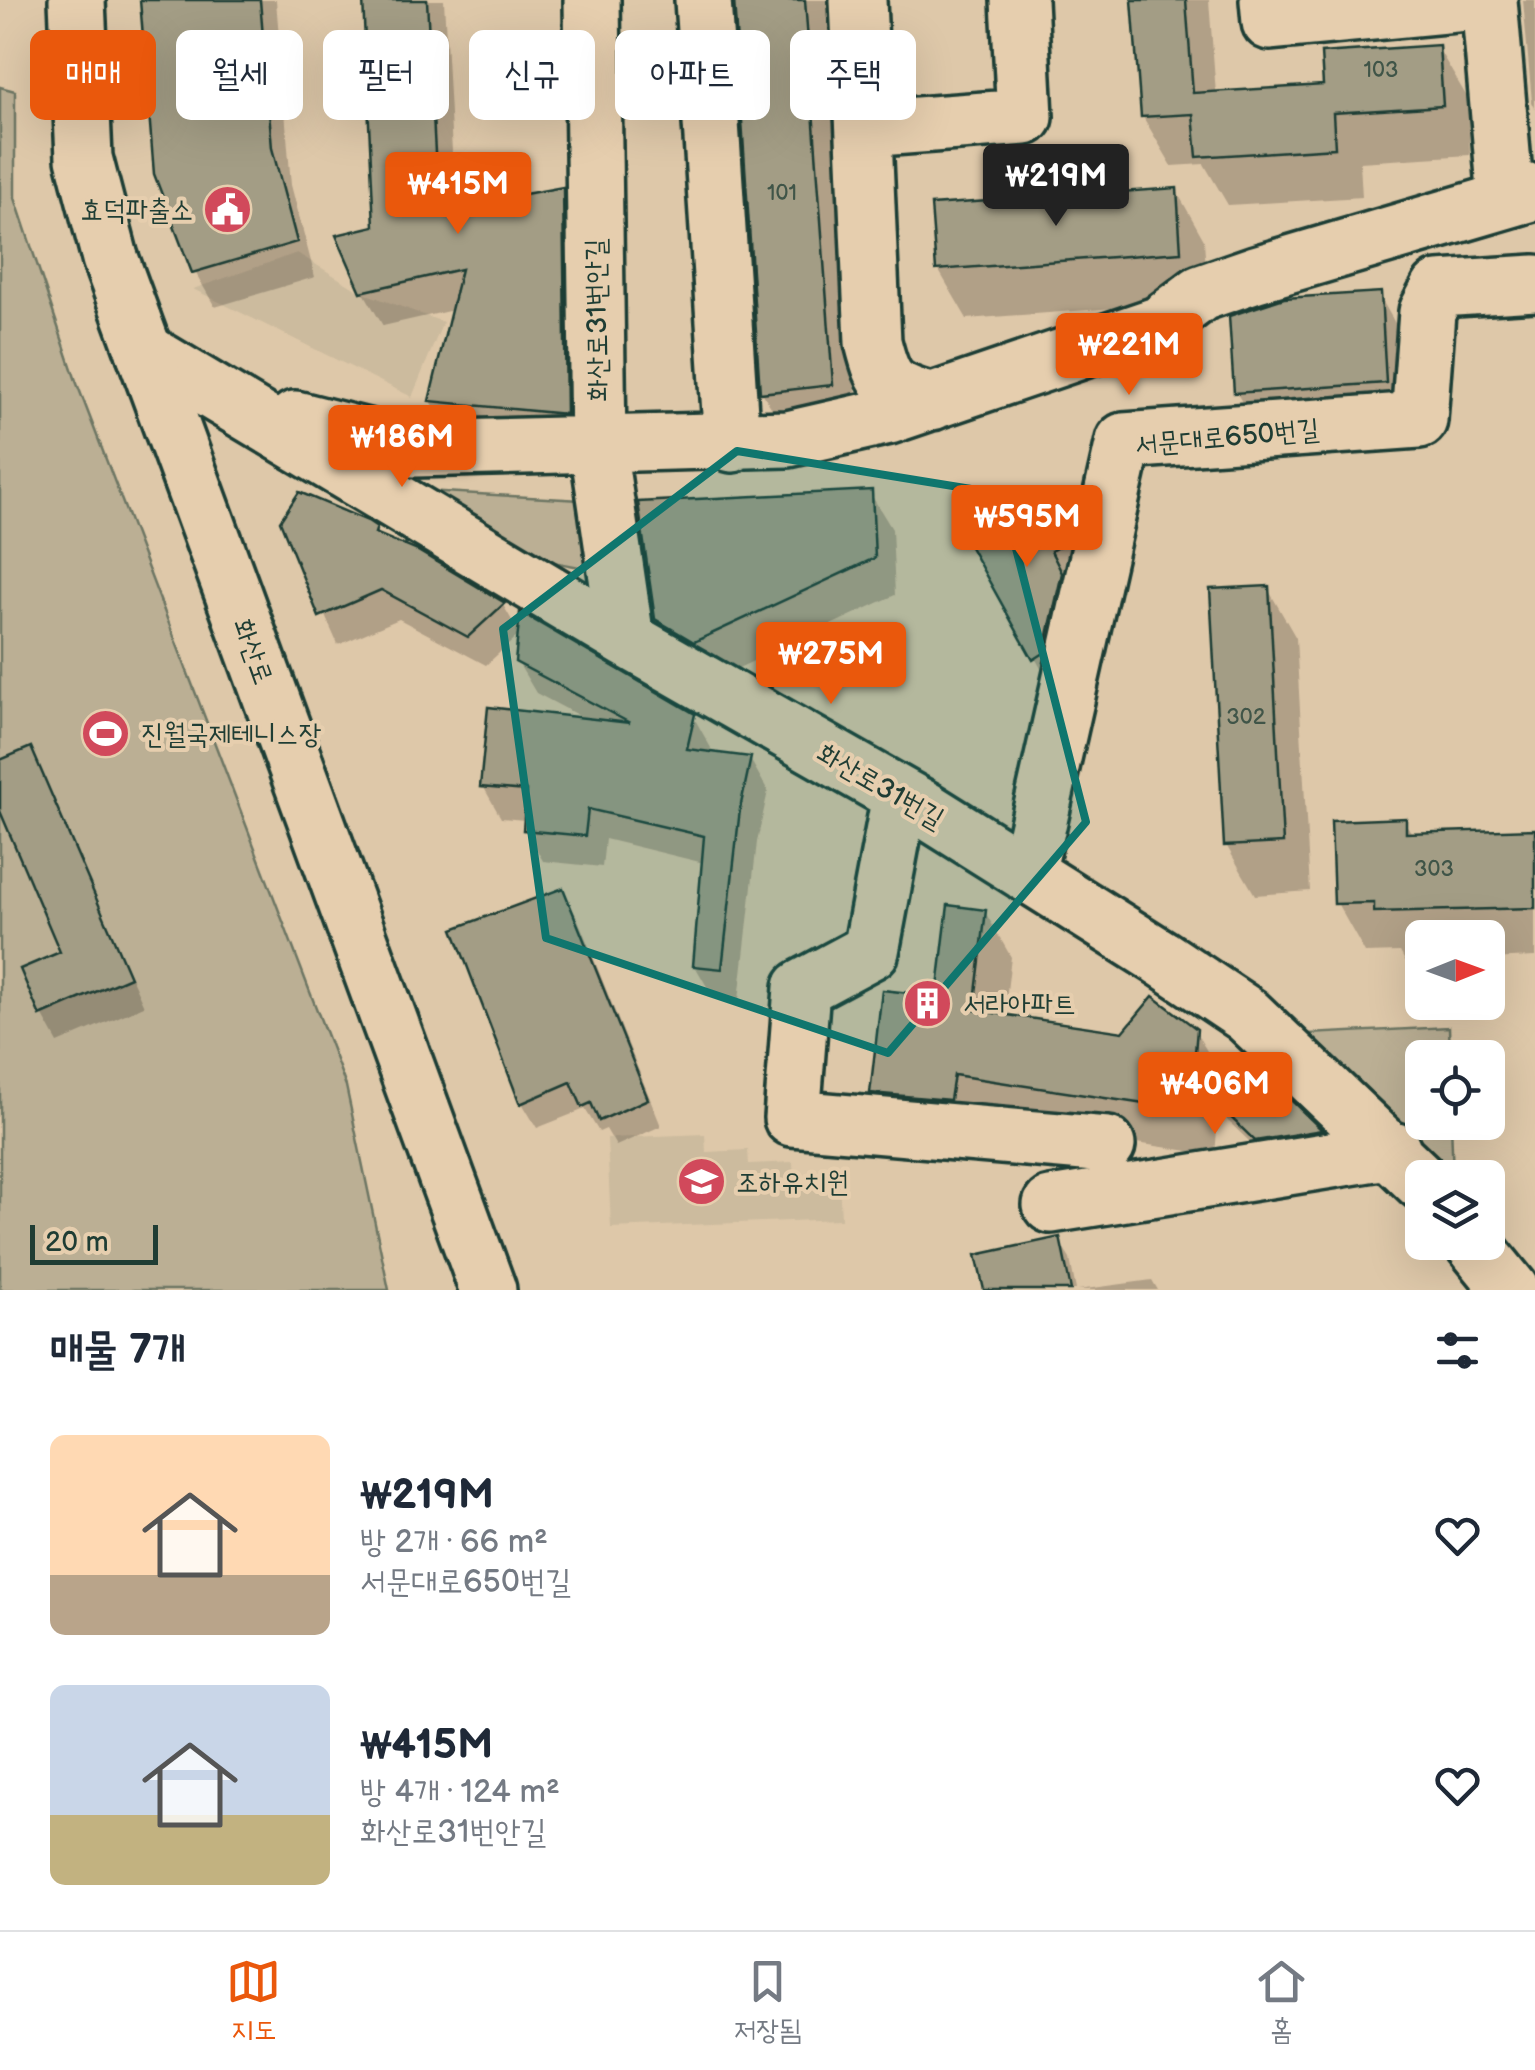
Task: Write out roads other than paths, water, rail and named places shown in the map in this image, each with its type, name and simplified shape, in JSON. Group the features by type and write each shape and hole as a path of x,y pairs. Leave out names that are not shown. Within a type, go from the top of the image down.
{"street":[{"name":"화산로","path":"77,0 84,158 110,258 488,1290"},
{"name":"화산로31번안길","path":"592,0 598,447 626,638"},
{"path":"703,0 732,444"},
{"path":"858,0 873,342 882,375 895,391 932,402"},
{"path":"865,128 1025,116 1019,0"},
{"path":"224,400 414,449 788,440 932,402 1160,324 1201,293 1520,196 1488,0 1370,6 1270,22 1268,0"},
{"name":"서문대로650번길","path":"1027,874 1124,441 1419,420 1427,312 1439,290 1535,284"},
{"name":"화산로31번길","path":"144,351 900,796 1247,1015 1405,1163"},
{"path":"900,796 870,951 802,988 792,1118 1106,1145"},
{"path":"1052,1205 1405,1166"},
{"path":"1487,1260 1511,1290"}],"place":[{"name":"효덕파출소","path":"228,209"},
{"name":"진월국제테니스장","path":"106,733"},
{"name":"서라아파트","path":"928,1003"},
{"name":"조하유치원","path":"701,1181"}]}
